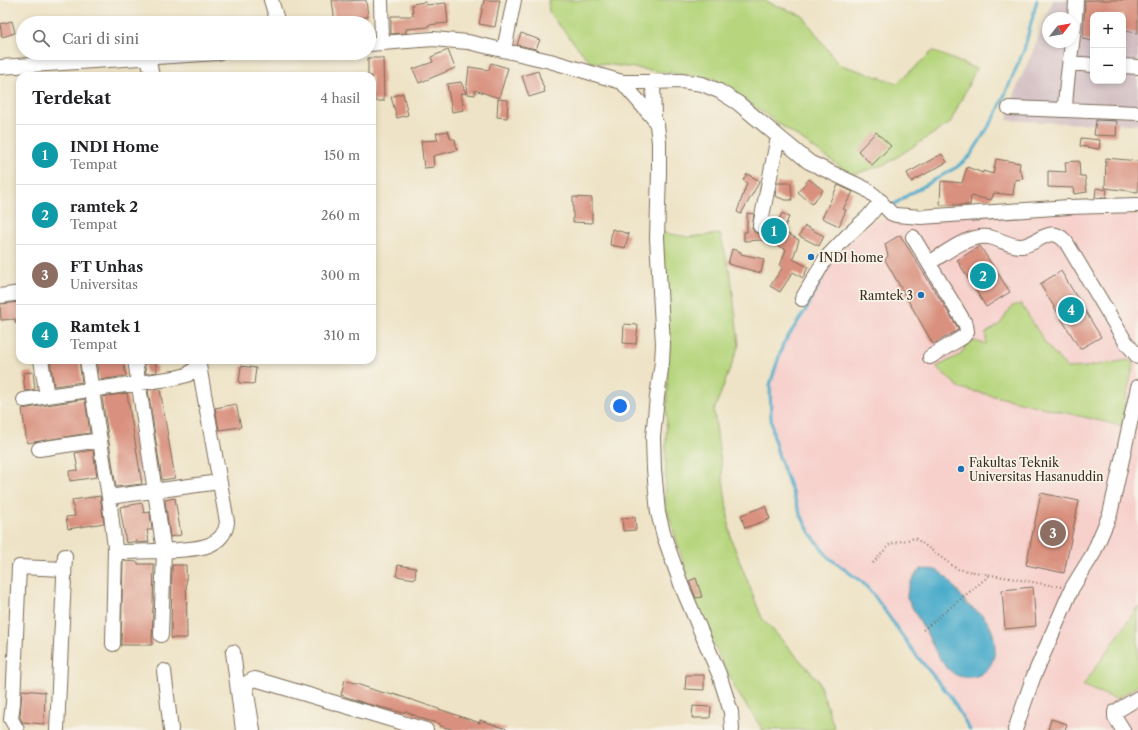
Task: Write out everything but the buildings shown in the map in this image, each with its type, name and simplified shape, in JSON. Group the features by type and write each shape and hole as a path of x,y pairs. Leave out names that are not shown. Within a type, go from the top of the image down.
{"street":[{"path":"271,0 276,16"},
{"path":"381,0 376,44 443,39 475,43 550,61 622,82 682,81 693,82 712,88 738,103 815,166 866,189 900,216 921,217 1069,207 1138,205"},
{"path":"504,50 514,0"},
{"path":"1065,110 1066,89 1076,15 1076,0"},
{"path":"0,67 128,60"},
{"path":"149,60 151,72"},
{"path":"1070,63 1090,65"},
{"path":"1126,66 1138,67"},
{"path":"622,82 654,119 657,125 659,142 657,238 663,344 653,437 658,514 682,587 719,674 731,712 732,730"},
{"path":"653,82 654,119"},
{"path":"1008,108 1138,113"},
{"path":"760,226 778,137"},
{"path":"802,300 826,258 868,217 886,206"},
{"path":"928,264 965,242 977,238 989,237 1017,246 1024,245 1050,234 1056,234 1066,242 1125,341 1138,357"},
{"path":"913,237 966,325 967,332 963,337 930,356"},
{"path":"0,296 16,294"},
{"path":"42,364 47,396"},
{"path":"88,364 109,497 115,552 113,644"},
{"path":"136,364 164,551 161,635"},
{"path":"24,400 138,384 187,375 197,364"},
{"path":"115,552 164,551 201,548 210,545 221,538 226,530 227,522 198,364"},
{"path":"1015,730 1033,678 1072,588 1093,554 1110,514 1138,387"},
{"path":"1024,730 1047,662 1079,590 1095,565 1114,520 1124,474 1138,422"},
{"path":"39,449 100,440"},
{"path":"109,497 219,482"},
{"path":"17,730 11,719 19,567 64,562 57,730"},
{"path":"233,652 243,730"},
{"path":"164,671 171,730"},
{"path":"254,730 246,688 247,683 250,680 255,679 426,730"},
{"path":"1123,730 1115,717 1115,712 1138,698"}],"path":[{"path":"873,563 890,544 915,538 957,569 1072,588"},
{"path":"923,630 990,575"}],"shaded area":[{"path":"1053,0 1138,0 1138,125 1007,120 1018,85 1042,28 1042,48 1078,48 1078,12 1048,12"},
{"name":"Fakultas Teknik Universitas Hasanuddin","path":"1065,212 1138,215 1138,730 970,730 950,696 916,655 873,594 863,583 828,557 810,533 800,513 779,457 774,439 771,418 770,385 783,344 807,308 831,260 873,220"}],"green space":[{"path":"548,0 762,0 803,16 838,64 897,83 933,51 976,69 950,123 886,164 852,175 715,79 590,62 549,13"},
{"path":"658,232 688,237 720,234 731,277 739,345 714,411 731,539 762,618 818,680 835,730 762,730 737,692 700,616 665,504 668,341"},
{"path":"1021,304 1046,344 1067,368 1085,367 1128,360 1134,363 1124,407 1122,426 960,388 936,367 960,355 970,340 986,344 986,333 1000,324 1012,306"},
{"path":"1138,607 1138,686 1116,699 1083,686"}],"water":[{"path":"920,569 934,570 943,574 951,582 968,605 983,616 988,623 994,639 994,657 991,665 977,676 961,677 948,669 937,653 907,598 910,583"}],"waterway":[{"path":"890,207 957,167 970,156 996,115 1024,50 1037,0"},
{"path":"822,278 807,308 783,344 770,385 771,418 774,439 779,457 800,513 810,533 828,557 863,583 873,594 916,655 950,696 970,730"}],"place":[{"name":"INDI Home","path":"774,231"},
{"name":"INDI home","path":"811,257"},
{"name":"ramtek 2","path":"983,276"},
{"name":"Ramtek 3","path":"921,295"},
{"name":"Ramtek 1","path":"1071,310"},
{"name":"Fakultas Teknik Universitas Hasanuddin","path":"961,469"},
{"name":"FT Unhas","path":"1053,533"}]}
